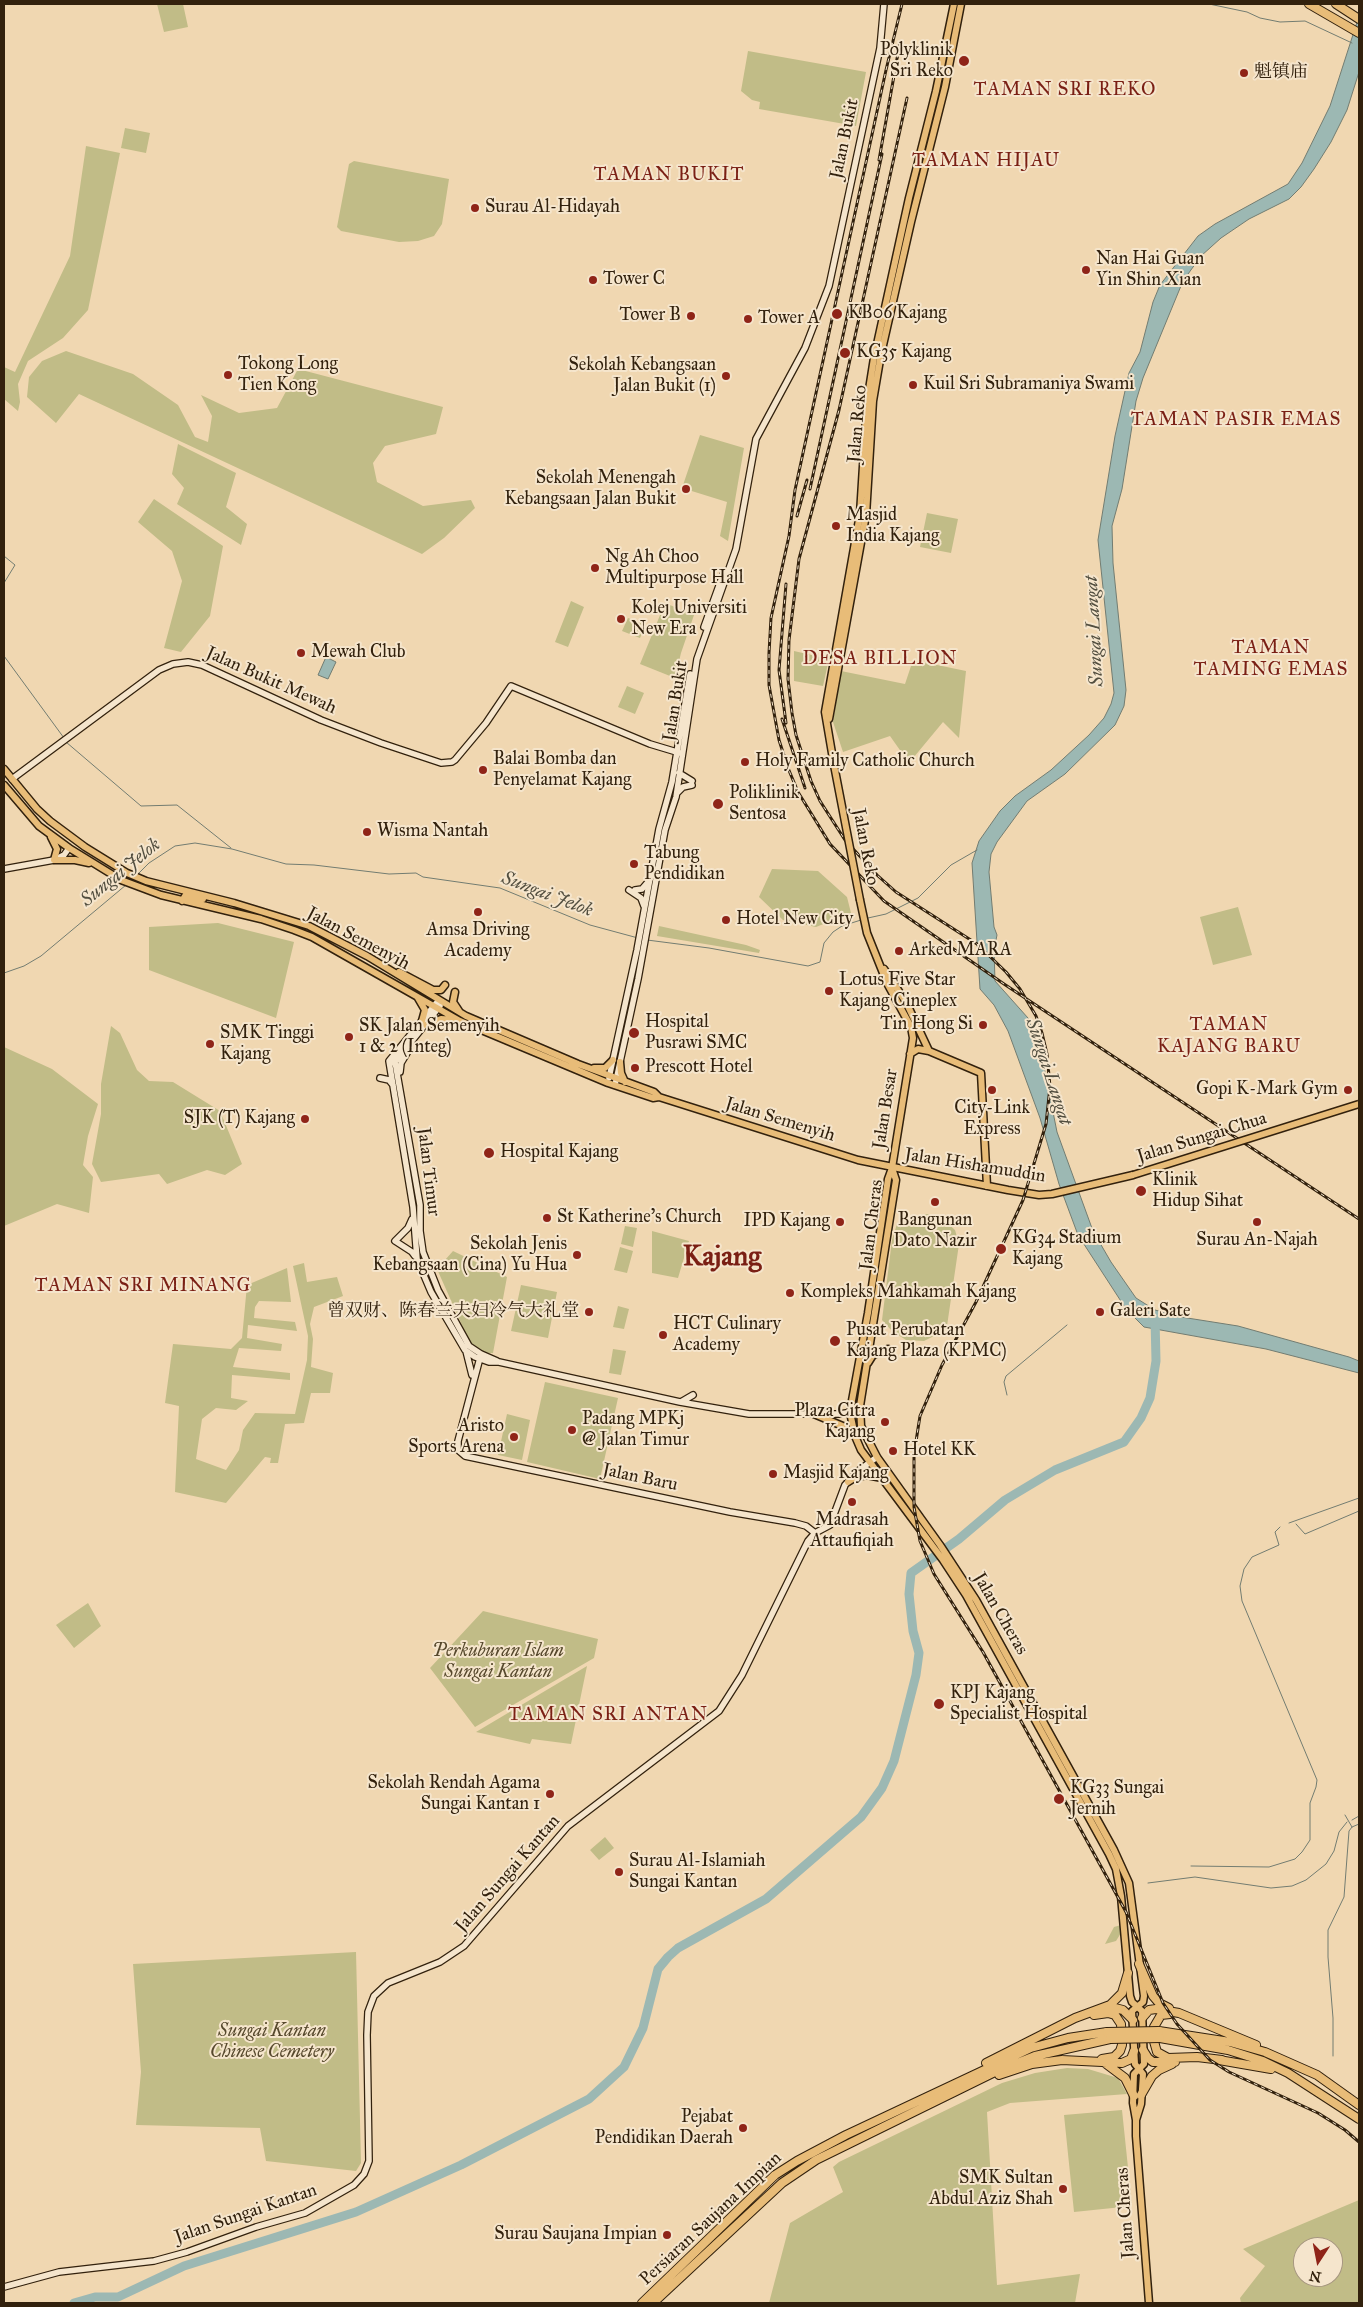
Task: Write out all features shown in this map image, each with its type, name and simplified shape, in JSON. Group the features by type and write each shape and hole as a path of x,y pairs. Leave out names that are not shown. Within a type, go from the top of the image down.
{"highway":[{"path":"1309,4 1359,33"},
{"path":"1319,4 1337,19"},
{"path":"1339,6 1359,19"},
{"path":"1139,1964 1153,1996 1159,2003 1179,2013 1208,2023 1317,2075 1359,2105"},
{"path":"1096,2011 1117,1999 1122,1993 1128,1973"},
{"path":"965,2083 984,2064 1075,2018 1096,2011 1115,2008 1123,2010 1133,2020"},
{"path":"1142,2018 1149,2010 1156,2009 1179,2013"},
{"path":"1075,2018 1108,2013 1115,2015 1121,2024 1122,2045 1120,2051 1114,2057 1086,2061"},
{"path":"1208,2023 1176,2015 1161,2015 1154,2027 1155,2046 1162,2056 1168,2058 1197,2057 1249,2063 1288,2073"},
{"path":"965,2083 1034,2056 1108,2036 1160,2035 1230,2042 1287,2060"},
{"path":"1160,2035 1228,2050 1263,2061 1288,2073 1359,2119"},
{"path":"1143,2050 1153,2062 1222,2060"},
{"path":"965,2083 1032,2064 1062,2060 1127,2062 1131,2059 1134,2051"},
{"path":"1104,2062 1125,2078 1138,2096 1152,2076 1159,2070 1176,2062"},
{"name":"Persiaran Saujana Impian","path":"642,2303 775,2175 819,2148 965,2083"},
{"name":"Persiaran Saujana Impian","path":"653,2303 796,2172 935,2097"}],"main road":[{"name":"Jalan Bukit","path":"644,932 645,908 650,880 679,755 697,658 736,549 756,439 805,348 829,286 880,48 884,4"},
{"name":"Jalan Reko","path":"910,1054 913,1038 911,1026 887,983 865,925 827,733 826,705 860,514 867,402 874,358 909,198 936,91 954,4"},
{"name":"Jalan Reko","path":"827,733 831,702 866,515 873,401 881,354 911,222 945,87 961,4"},
{"name":"Jalan Bukit Mewah","path":"12,779 159,670 173,664 188,662 202,665 321,720 372,740 446,763 455,760 486,723 512,686 679,755"},
{"name":"Jalan Bukit","path":"612,1081 665,830 676,796 679,755"},
{"name":"Jalan Semenyih","path":"4,770 37,809 50,821 85,847 127,873 147,881 234,903 309,926 367,956 460,1021 653,1098 659,1097 892,1168"},
{"path":"676,796 681,788 692,783 679,773"},
{"path":"4,778 12,779 11,786 14,797"},
{"name":"Jalan Semenyih","path":"4,785 36,823 47,832 69,848 122,880 182,901 261,919 303,933 416,996 578,1064 612,1081 625,1082 654,1092 659,1097"},
{"path":"50,821 52,827 70,842 69,848 64,855 54,860"},
{"path":"47,832 57,849 54,860"},
{"path":"69,848 79,849 108,865 116,867"},
{"path":"4,869 54,860 75,860 96,865"},
{"path":"645,908 641,898 632,890 642,888 650,880"},
{"path":"147,881 179,894 182,901"},
{"path":"182,901 185,896 189,896 221,903 234,903"},
{"path":"367,956 433,990 441,990 445,985"},
{"name":"Jalan Reko","path":"880,964 906,1002 929,1051"},
{"path":"455,992 454,1006 466,1016"},
{"path":"394,1061 408,1046 424,1023 425,1010 416,996"},
{"path":"394,1061 438,1005"},
{"path":"424,1023 441,1019 460,1021"},
{"path":"399,1078 401,1063 408,1046"},
{"path":"910,1054 918,1049 929,1051 978,1070 981,1073 987,1186"},
{"name":"Jalan Besar","path":"892,1168 910,1054"},
{"name":"Jalan Timur","path":"394,1061 399,1078 420,1205 420,1231 423,1252 438,1290 469,1346 480,1357 681,1402 749,1414 860,1414"},
{"name":"Jalan Timur","path":"394,1061 394,1087 413,1217 417,1259 432,1292 465,1350 489,1362 499,1362"},
{"path":"578,1064 600,1069 617,1061 625,1082"},
{"path":"380,1078 389,1080 394,1087"},
{"name":"Jalan Sungai Chua","path":"1052,1194 1133,1175 1359,1104"},
{"path":"878,1165 885,1170 888,1178"},
{"name":"Jalan Cheras","path":"892,1168 888,1178 851,1414 855,1436 861,1450 946,1559 1002,1646 1124,1871 1128,1883 1144,1996 1143,2002 1132,2010 1135,2064 1143,2074 1138,2096 1136,2120 1142,2234 1149,2303"},
{"name":"Jalan Cheras","path":"892,1168 896,1180 860,1414 865,1437 876,1457 937,1547"},
{"name":"Jalan Hishamuddin","path":"892,1168 1032,1194 1052,1194"},
{"path":"413,1217 408,1228 395,1241 412,1252 417,1259"},
{"path":"866,1367 873,1355 888,1349"},
{"path":"465,1350 472,1368 473,1380"},
{"path":"473,1380 480,1357"},
{"path":"473,1380 482,1366 489,1362"},
{"name":"Jalan Baru","path":"473,1380 458,1437 458,1450 469,1457 795,1523 806,1526 815,1533"},
{"path":"681,1402 693,1395"},
{"path":"814,1414 845,1428 855,1436"},
{"name":"Jalan Sungai Kantan","path":"4,2287 59,2272 154,2261 187,2252 256,2226 304,2212 354,2185 364,2174 369,2161 367,2035 368,2012 374,1996 388,1983 440,1962 464,1946 568,1826 719,1711 742,1675 804,1546 815,1533 827,1528 832,1521 842,1490 848,1482 876,1457"},
{"path":"848,1482 856,1477 867,1475 883,1479"},
{"name":"Jalan Cheras","path":"946,1559 1116,1869 1121,1896 1130,1996 1142,2011 1144,2064 1139,2068"}],"green space":[{"path":"157,4 183,4 188,27 164,32"},
{"path":"748,51 866,72 856,126 759,109 760,102 752,100 741,91"},
{"path":"125,128 150,133 146,153 121,148"},
{"path":"86,146 120,153 88,310 63,338 28,361 18,384 20,402 18,411 4,399 4,367 15,372 70,256"},
{"path":"354,161 449,179 442,224 434,236 418,241 399,242 341,231 337,227 349,164"},
{"path":"66,351 133,374 178,405 195,437 208,442 212,416 201,395 239,413 277,408 298,369 443,407 436,434 385,446 373,463 377,482 423,506 471,500 475,508 444,538 422,554 79,394 56,423 27,397 29,377 42,361"},
{"path":"700,435 744,448 728,541 720,536 727,502 682,488"},
{"path":"178,444 236,473 226,507 247,524 241,545 177,504 184,488 172,474"},
{"path":"154,499 223,546 210,616 181,652 164,648 182,581 172,551 138,522"},
{"path":"927,513 958,519 951,553 920,547"},
{"path":"571,601 584,607 568,647 555,642"},
{"path":"665,603 694,615 675,678 640,664"},
{"path":"628,618 646,625 640,638 622,631"},
{"path":"794,651 829,659 823,686 794,681"},
{"path":"913,660 966,671 959,738 943,722 909,763 890,736 843,752 833,722 841,671 905,684"},
{"path":"627,686 644,693 635,714 618,707"},
{"path":"772,869 818,871 847,897 851,913 816,927 783,920 759,897"},
{"path":"1238,907 1252,955 1213,965 1200,917"},
{"path":"218,923 294,942 276,1018 149,970 149,927"},
{"path":"659,926 746,945 760,950 759,953 657,936"},
{"path":"111,1026 120,1033 137,1070 149,1081 173,1082 220,1111 242,1164 225,1175 207,1170 167,1184 159,1174 101,1182 92,1164 101,1114 101,1084"},
{"path":"4,1047 52,1069 98,1104 88,1136 83,1165 93,1177 89,1213 57,1204 4,1226"},
{"path":"928,1214 945,1221 955,1230 959,1244 947,1326 940,1333 924,1341 906,1340 892,1331 882,1320 892,1240 897,1224 911,1216"},
{"path":"625,1226 637,1228 633,1247 621,1244"},
{"path":"652,1231 689,1241 678,1278 652,1273"},
{"path":"620,1247 633,1251 627,1273 614,1270"},
{"path":"453,1251 507,1277 493,1353 483,1353 469,1341 437,1269"},
{"path":"304,1263 307,1282 337,1277 343,1296 314,1307 310,1324 313,1339 311,1367 333,1373 330,1393 311,1393 304,1423 285,1424 278,1463 270,1463 271,1458 265,1457 226,1503 175,1492 179,1406 165,1403 173,1344 231,1349 242,1338 247,1285 287,1268 291,1302 259,1301 255,1307 254,1318 295,1322 297,1331 248,1325 247,1338 282,1344 281,1351 239,1348 233,1367 290,1373 290,1380 232,1375 231,1398 248,1401 236,1410 216,1408 202,1419 196,1459 226,1470 239,1450 243,1430 255,1413 295,1414 307,1360 308,1336 293,1266"},
{"path":"521,1285 557,1292 548,1338 511,1331"},
{"path":"618,1306 629,1309 624,1329 613,1327"},
{"path":"613,1349 626,1351 621,1375 609,1373"},
{"name":"Padang MPKj @ Jalan Timur","path":"545,1382 618,1398 600,1479 527,1462"},
{"name":"Aristo Sports Arena","path":"507,1414 530,1420 522,1460 498,1455"},
{"path":"88,1603 101,1626 74,1648 56,1625"},
{"name":"Perkuburan Islam Sungai Kantan","path":"483,1611 598,1639 594,1658 475,1727 430,1668"},
{"path":"587,1666 571,1744 532,1739 530,1744 476,1732"},
{"path":"605,1837 614,1848 599,1860 590,1850"},
{"path":"1121,1925 1121,1933 1116,1941 1105,1944 1114,1927"},
{"name":"Sungai Kantan Chinese Cemetery","path":"356,1952 361,2163 356,2171 266,2161 260,2128 136,2125 141,2072 133,1964"},
{"path":"1067,2068 1088,2069 1118,2078 1127,2094 1010,2103 987,2112 997,2285 1080,2274 1075,2303 769,2303 790,2223 843,2192 833,2167 839,2162 1002,2083 1035,2073"},
{"path":"1122,2110 1132,2206 1074,2212 1064,2115"},
{"path":"1359,2200 1359,2303 1241,2303 1240,2298 1265,2266 1243,2249"}],"water":[{"path":"1359,16 1359,72 1347,110 1331,142 1301,187 1289,199 1249,219 1221,238 1201,256 1183,281 1143,378 1136,401 1122,489 1112,526 1113,563 1126,690 1124,706 1115,725 1065,774 1027,801 997,842 991,854 989,872 994,927 997,935 994,950 995,981 1028,1018 1040,1047 1057,1132 1093,1231 1111,1262 1136,1298 1155,1310 1181,1317 1238,1326 1349,1357 1359,1361 1359,1373 1266,1349 1144,1327 1126,1309 1078,1235 1059,1184 1040,1118 1008,1031 994,1005 980,989 972,863 979,841 1000,811 1015,796 1051,770 1089,735 1104,718 1111,704 1114,693 1098,540 1115,436 1129,373 1140,352 1153,302 1160,285 1198,236 1215,224 1288,184 1302,163 1330,106"},
{"path":"326,657 336,662 328,679 318,675"}],"waterway":[{"path":"1209,4 1247,12 1260,18 1280,22 1305,21 1352,43"},
{"path":"4,556 15,565 4,583"},
{"path":"4,656 64,738"},
{"path":"66,742 141,806 177,805 231,848"},
{"name":"Sungai Jelok","path":"138,874 149,863 175,846 195,843 232,849 286,864 314,865 389,874 416,873 423,877 500,888 590,925 638,938"},
{"name":"Sungai Jelok","path":"868,918 886,914 918,898 951,865 977,850"},
{"name":"Sungai Jelok","path":"4,973 24,966 41,956 126,885"},
{"name":"Sungai Jelok","path":"647,940 709,948 808,966 820,962 824,943 833,932 842,926 861,920"},
{"path":"74,2303 95,2297 118,2297 184,2266 356,2212 461,2165 589,2099 624,2067 643,2028 658,1969 668,1957 678,1948 766,1899 861,1817 882,1788 894,1761 916,1675 919,1653 913,1631 909,1594 911,1573 959,1539 1005,1500 1055,1470 1124,1442 1141,1418 1150,1398 1156,1361 1155,1318"},
{"path":"1007,1395 1004,1382 1006,1376 1067,1325"},
{"path":"1289,1523 1359,1498"},
{"path":"1296,1524 1305,1534 1359,1511"},
{"path":"1191,1866 1269,1867 1295,1859 1310,1840 1310,1803 1317,1780 1242,1601 1240,1586 1244,1569 1252,1557 1279,1545 1275,1532 1280,1527"},
{"path":"1345,1815 1352,1827"},
{"path":"1352,1820 1359,1816"},
{"path":"1148,1883 1195,1877 1271,1888 1292,1886 1306,1880 1326,1864 1334,1851 1339,1832 1347,1822"},
{"path":"1333,2056 1333,2018 1328,1957 1328,1930 1344,1897 1349,1831 1352,1827 1359,1824"}],"railway":[{"path":"902,4 795,490 789,536 771,618 769,685 779,740 788,768 798,792 830,844 884,901 1004,984 1359,1219"},
{"path":"879,160 900,42"},
{"path":"907,98 839,410 799,559 789,640 788,679 792,713 796,735 811,781 820,801 845,840 877,875 896,892 977,944 1006,972 1020,989 1036,1016 1042,1033 1047,1054 1050,1087 1046,1124 1023,1200 976,1302 942,1365 920,1416 914,1454 914,1507 920,1541 934,1574 983,1652 1126,1912 1163,2003 1177,2024 1210,2060 1229,2072 1318,2113 1345,2130 1359,2142"},
{"path":"810,489 882,154"},
{"path":"797,516 807,480"},
{"path":"786,584 779,670 786,723"},
{"path":"782,719 805,788"}],"place":[{"name":"Polyklinik Sri Reko","path":"964,61"},
{"name":"魁镇庙","path":"1244,73"},
{"name":"Surau Al-Hidayah","path":"475,208"},
{"name":"Nan Hai Guan Yin Shin Xian","path":"1086,270"},
{"name":"Tower C","path":"593,280"},
{"name":"KB06 Kajang","path":"837,314"},
{"name":"Tower B","path":"691,316"},
{"name":"Tower A","path":"748,319"},
{"name":"KG35 Kajang","path":"845,353"},
{"name":"Tokong Long Tien Kong","path":"228,375"},
{"name":"Sekolah Kebangsaan Jalan Bukit (1)","path":"726,376"},
{"name":"Kuil Sri Subramaniya Swami","path":"913,385"},
{"name":"Sekolah Menengah Kebangsaan Jalan Bukit","path":"686,489"},
{"name":"Masjid India Kajang","path":"836,526"},
{"name":"Ng Ah Choo Multipurpose Hall","path":"595,568"},
{"name":"Kolej Universiti New Era","path":"621,619"},
{"name":"Mewah Club","path":"301,653"},
{"name":"Holy Family Catholic Church","path":"745,762"},
{"name":"Balai Bomba dan Penyelamat Kajang","path":"483,770"},
{"name":"Poliklinik Sentosa","path":"718,804"},
{"name":"Wisma Nantah","path":"367,832"},
{"name":"Tabung Pendidikan","path":"634,864"},
{"name":"Amsa Driving Academy","path":"478,912"},
{"name":"Hotel New City","path":"726,920"},
{"name":"Arked MARA","path":"899,951"},
{"name":"Lotus Five Star Kajang Cineplex","path":"829,991"},
{"name":"Tin Hong Si","path":"983,1025"},
{"name":"Hospital Pusrawi SMC","path":"634,1033"},
{"name":"SK Jalan Semenyih 1 & 2 (Integ)","path":"349,1037"},
{"name":"SMK Tinggi Kajang","path":"210,1044"},
{"name":"Prescott Hotel","path":"635,1068"},
{"name":"City-Link Express","path":"992,1090"},
{"name":"Gopi K-Mark Gym","path":"1348,1090"},
{"name":"SJK (T) Kajang","path":"305,1119"},
{"name":"Hospital Kajang","path":"489,1153"},
{"name":"Klinik Hidup Sihat","path":"1141,1191"},
{"name":"Bangunan Dato Nazir","path":"935,1202"},
{"name":"St Katherine's Church","path":"547,1218"},
{"name":"IPD Kajang","path":"840,1222"},
{"name":"Surau An-Najah","path":"1257,1222"},
{"name":"KG34 Stadium Kajang","path":"1001,1249"},
{"name":"Sekolah Jenis Kebangsaan (Cina) Yu Hua","path":"577,1255"},
{"name":"Kompleks Mahkamah Kajang","path":"790,1293"},
{"name":"曾双财、陈春兰夫妇冷气大礼堂","path":"589,1312"},
{"name":"Galeri Sate","path":"1100,1312"},
{"name":"HCT Culinary Academy","path":"663,1335"},
{"name":"Pusat Perubatan Kajang Plaza (KPMC)","path":"835,1341"},
{"name":"Plaza Citra Kajang","path":"885,1422"},
{"name":"Padang MPKj @ Jalan Timur","path":"572,1430"},
{"name":"Aristo Sports Arena","path":"514,1437"},
{"name":"Hotel KK","path":"893,1451"},
{"name":"Masjid Kajang","path":"773,1474"},
{"name":"Madrasah Attaufiqiah","path":"852,1502"},
{"name":"KPJ Kajang Specialist Hospital","path":"939,1704"},
{"name":"Sekolah Rendah Agama Sungai Kantan 1","path":"550,1794"},
{"name":"KG33 Sungai Jernih","path":"1059,1799"},
{"name":"Surau Al-Islamiah Sungai Kantan","path":"619,1872"},
{"name":"Pejabat Pendidikan Daerah","path":"743,2128"},
{"name":"SMK Sultan Abdul Aziz Shah","path":"1063,2189"},
{"name":"Surau Saujana Impian","path":"667,2235"}],"district":[{"name":"TAMAN SRI REKO","path":"1065,90"},
{"name":"TAMAN HIJAU","path":"986,161"},
{"name":"TAMAN BUKIT","path":"669,175"},
{"name":"TAMAN PASIR EMAS","path":"1236,420"},
{"name":"DESA BILLION","path":"880,659"},
{"name":"TAMAN TAMING EMAS","path":"1271,659"},
{"name":"TAMAN KAJANG BARU","path":"1229,1036"},
{"name":"Kajang","path":"722,1258"},
{"name":"TAMAN SRI MINANG","path":"143,1286"},
{"name":"TAMAN SRI ANTAN","path":"608,1715"}],"water label":[{"name":"Sungai Langat","path":"1095,631"},
{"name":"Sungai Langat","path":"1048,1072"}]}
